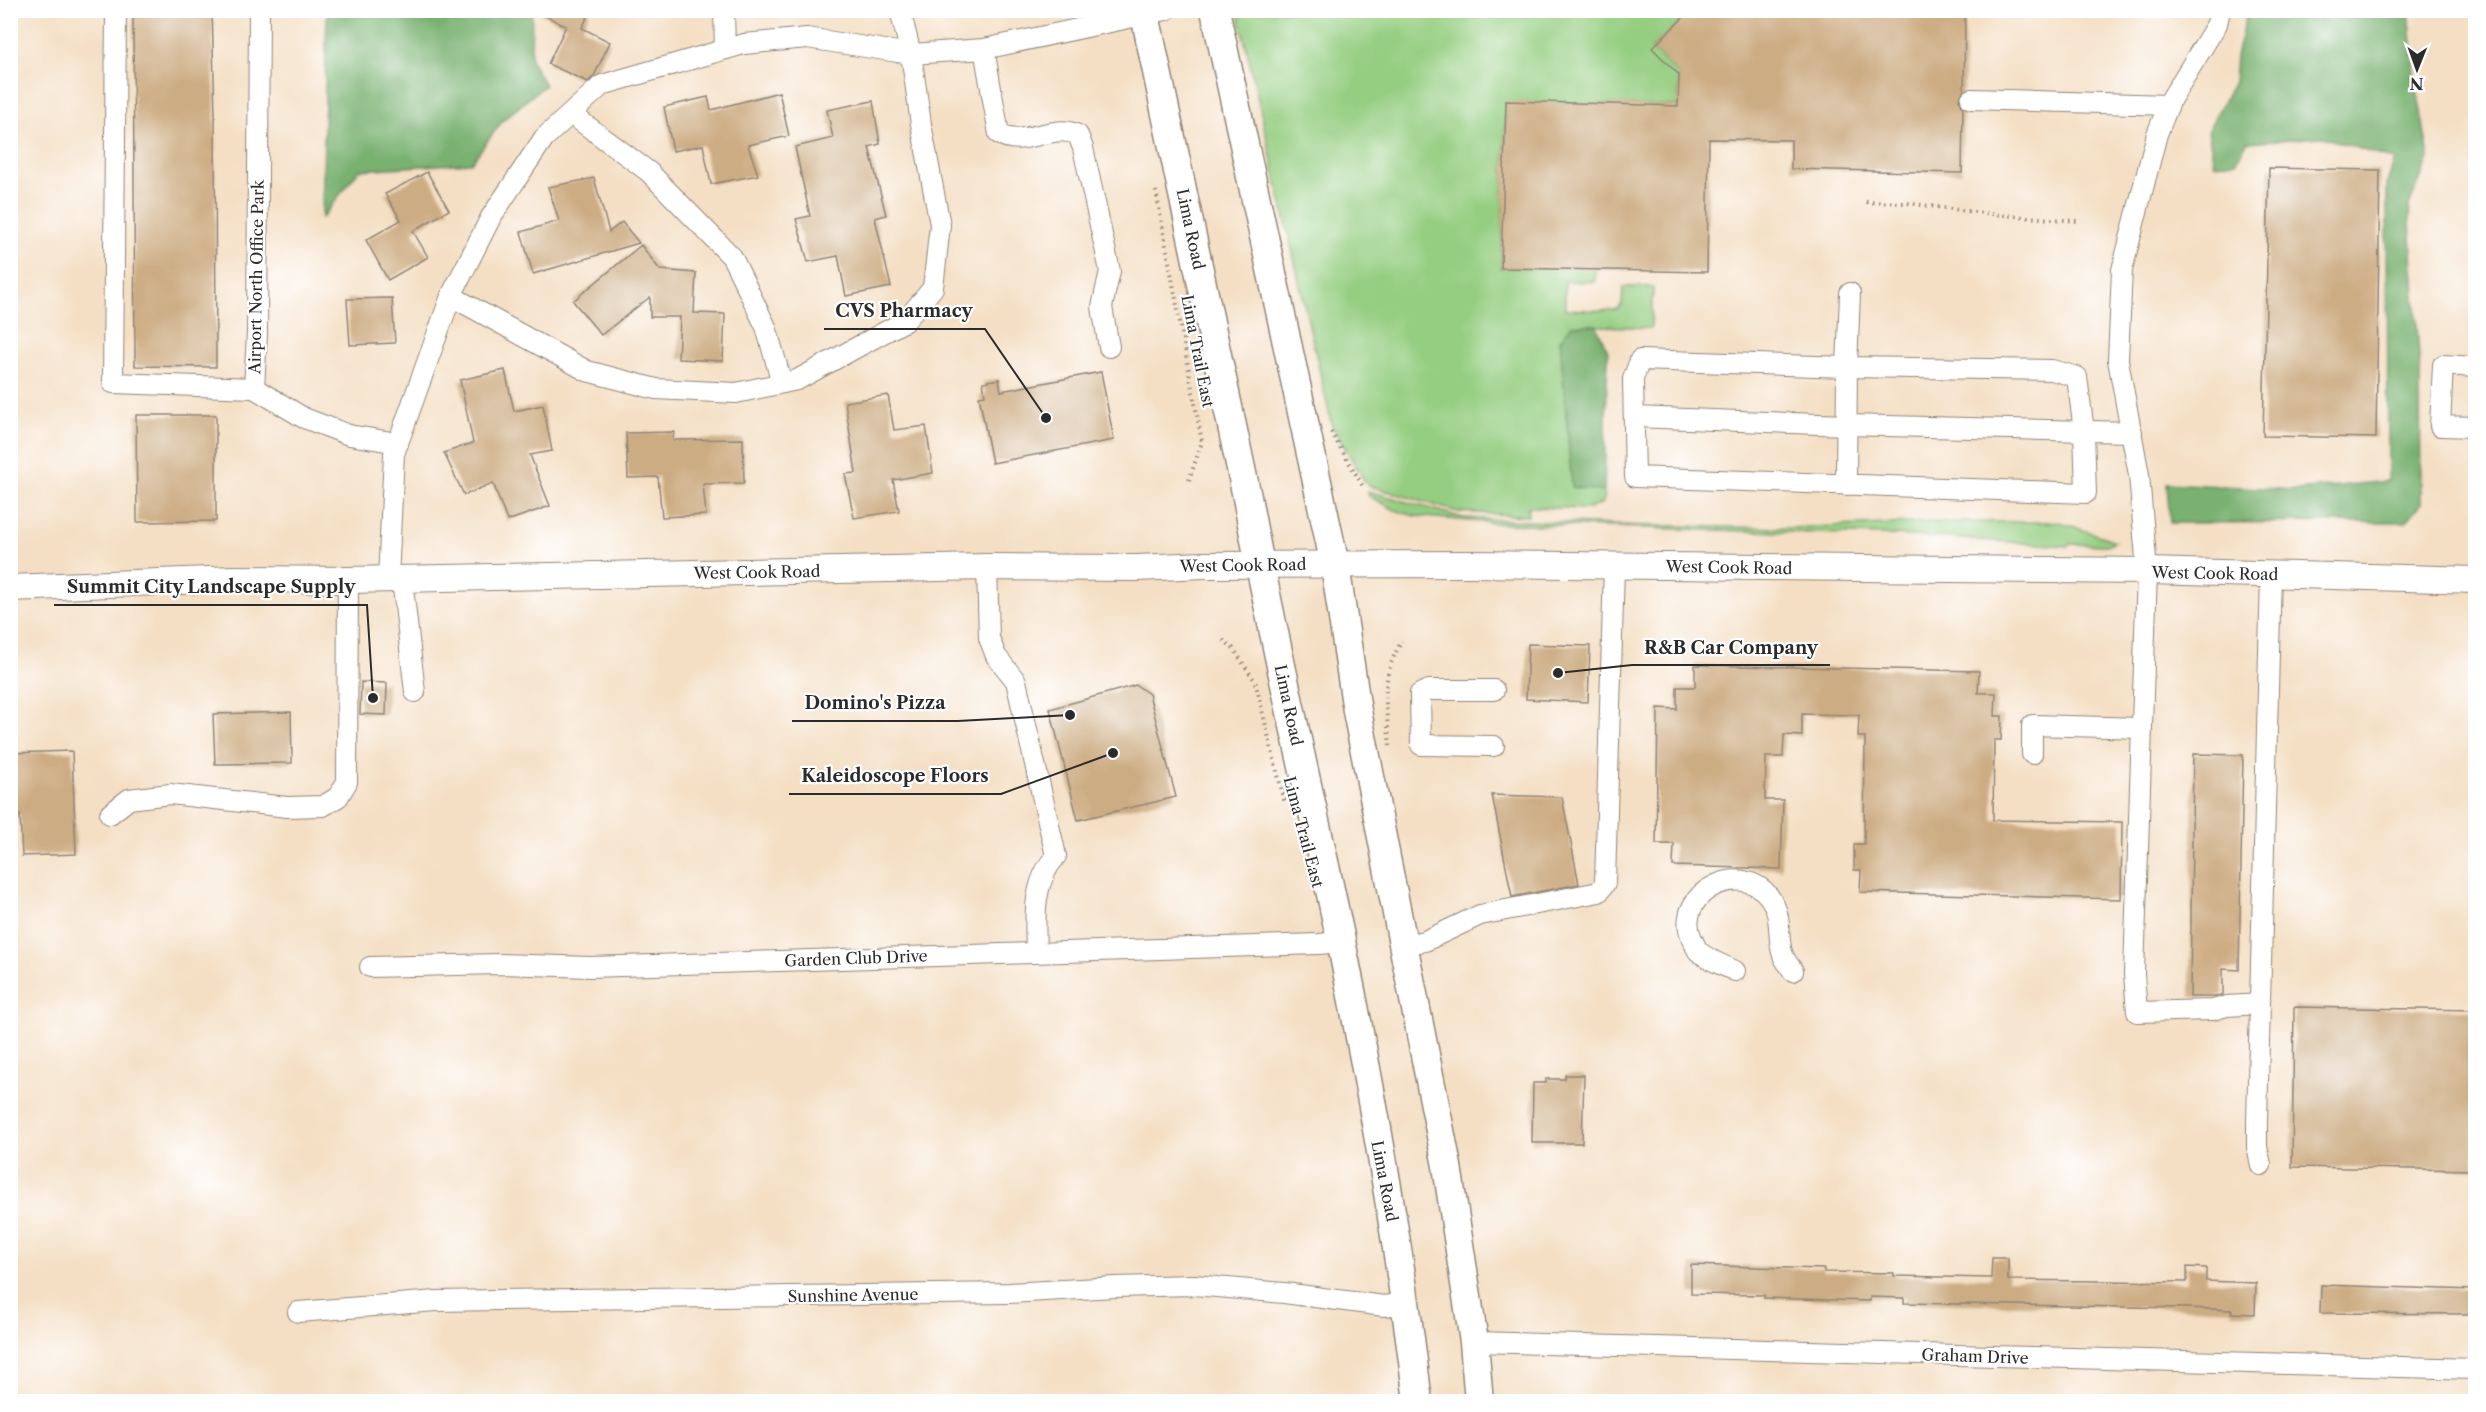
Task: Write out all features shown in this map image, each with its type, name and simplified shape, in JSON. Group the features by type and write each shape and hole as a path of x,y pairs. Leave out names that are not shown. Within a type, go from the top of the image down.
{"highway":[{"path":"1215,10 1335,565 1357,711 1447,1166 1474,1342 1479,1401"},
{"name":"Lima Road","path":"1152,12 1259,565 1341,942 1406,1303 1418,1401"}],"main road":[{"name":"West Cook Road","path":"10,588 234,579 348,580 987,567 1259,565 2147,571 2475,579"}],"street":[{"path":"116,10 113,383 254,388"},
{"name":"Airport North Office Park","path":"259,10 257,334 254,388 304,418 349,435 398,443"},
{"path":"724,10 724,49"},
{"path":"451,296 560,357 601,376 656,389 736,393 797,380 905,321 933,288 940,225 921,124 911,54 900,10"},
{"path":"2220,10 2217,24 2169,105 2151,150 2122,270 2118,360 2139,475 2147,571 2134,974 2138,1012 2213,1010 2228,1006 2260,1004"},
{"path":"416,692 395,579 394,454 451,296 491,217 544,138 602,85 744,44 807,38 911,54 984,49 1152,12"},
{"path":"984,49 999,134 1007,139 1018,139 1068,130 1078,135 1081,141 1110,271 1102,307 1109,347"},
{"path":"1971,99 2169,105"},
{"path":"571,114 649,172 732,257 766,327 782,383"},
{"path":"1846,485 1850,293"},
{"path":"1640,360 1847,368 2052,370 2077,377 2084,431 2086,494 1635,477 1633,379 1640,360"},
{"path":"2475,367 2443,365 2440,426 2475,428"},
{"path":"1634,417 2132,432"},
{"path":"1402,945 1425,941 1479,915 1599,892 1605,883 1614,566"},
{"path":"987,567 989,638 996,656 1016,681 1056,856 1045,868 1034,905 1035,952"},
{"path":"2261,1165 2257,1147 2257,1121 2271,574"},
{"path":"110,814 129,799 170,794 287,807 323,806 338,797 346,782 348,580"},
{"path":"1494,690 1429,690 1420,694 1422,745 1494,746"},
{"path":"2032,754 2032,725 2142,728"},
{"path":"1735,971 1697,950 1690,933 1690,916 1697,900 1713,885 1728,880 1748,881 1760,889 1774,905 1783,954 1792,971"},
{"name":"Garden Club Drive","path":"370,967 500,964 590,967 1341,942"},
{"name":"Sunshine Avenue","path":"298,1312 436,1301 1009,1293 1194,1285 1284,1293 1384,1306 1406,1303"},
{"name":"Graham Drive","path":"1474,1342 2475,1369"}],"path":[{"name":"Lima Trail East","path":"1156,190 1202,442 1188,483"},
{"path":"1866,202 1907,203 2077,221"},
{"name":"Lima Trail East","path":"1223,640 1233,648 1255,681 1286,808"}],"green space":[{"path":"327,11 532,11 531,60 545,85 503,120 471,163 359,170 322,218"},
{"path":"1238,11 1691,11 1652,48 1679,75 1678,106 1506,102 1501,268 1595,268 1595,282 1565,281 1565,309 1599,311 1618,309 1622,304 1623,287 1653,287 1651,328 1572,325 1572,486 1604,492 1603,503 1589,509 1528,507 1528,516 1458,512 1367,485 1332,426"},
{"path":"2247,11 2409,11 2416,83 2429,158 2409,206 2420,370 2421,504 2406,522 2170,523 2167,483 2298,490 2388,481 2387,183 2395,160 2323,137 2247,142 2236,162 2214,164 2208,130 2234,82 2236,56"},
{"path":"1572,325 1596,325 1608,352 1604,492 1572,487 1560,340"},
{"path":"1368,491 1463,518 1614,525 1787,528 1938,522 2060,522 2115,541 2107,545 2070,544 2069,546 1918,536 1504,524 1415,516 1395,510 1369,496"}],"building":[{"path":"133,10 212,10 215,115 216,367 135,366"},
{"path":"533,10 591,10 582,28 610,42 594,76 588,82 548,64 566,26"},
{"path":"1691,10 1965,10 1964,90 1959,99 1963,108 1962,173 1791,169 1791,140 1709,139 1707,272 1501,268 1506,101 1678,106 1679,75 1652,48"},
{"path":"779,92 789,136 748,145 758,175 711,184 703,145 673,151 664,107 708,97 711,110"},
{"path":"873,101 880,144 869,147 886,215 875,218 891,287 846,296 838,256 808,262 796,219 810,216 795,147 833,138 827,110"},
{"path":"2269,168 2380,170 2376,438 2263,436"},
{"path":"427,172 449,210 413,231 428,257 388,280 366,240 401,220 385,194"},
{"path":"594,178 609,232 622,222 639,243 533,274 521,232 559,221 548,187"},
{"path":"641,245 660,270 696,273 694,313 725,314 723,361 678,359 680,317 650,317 650,297 601,335 573,301"},
{"path":"392,298 395,343 350,345 347,299"},
{"path":"505,370 514,411 543,405 552,451 530,455 550,506 507,521 493,483 464,495 444,453 473,443 460,380"},
{"path":"1101,372 1114,440 992,463 979,396 985,395 983,382 999,379 1001,391"},
{"path":"888,395 894,430 926,426 933,473 893,480 899,511 854,518 845,474 856,473 845,402"},
{"path":"136,415 216,415 216,521 137,522"},
{"path":"674,432 673,440 743,439 744,483 703,484 706,515 662,517 658,477 628,478 626,433"},
{"path":"1528,644 1590,646 1588,702 1526,699"},
{"path":"1695,665 1979,671 1978,693 1996,693 1995,716 2002,716 2001,740 1994,740 1993,820 2122,822 2121,899 1860,892 1861,870 1854,870 1854,844 1864,844 1865,737 1858,737 1859,715 1802,714 1802,736 1784,735 1783,757 1766,757 1765,800 1783,800 1781,869 1673,866 1674,844 1656,844 1658,708 1677,709 1677,687 1695,687"},
{"path":"361,682 387,683 386,715 360,714"},
{"path":"1136,685 1149,694 1176,797 1078,820 1050,709"},
{"path":"291,712 292,763 215,764 213,714"},
{"path":"72,751 76,854 22,856 20,815 10,816 10,753"},
{"path":"2193,754 2243,755 2239,970 2223,969 2223,995 2215,997 2190,997"},
{"path":"1492,795 1562,797 1579,884 1512,897"},
{"path":"2294,1007 2475,1010 2475,1170 2292,1167"},
{"path":"1565,1075 1584,1075 1582,1143 1532,1143 1533,1083 1546,1083 1546,1079 1565,1079"},
{"path":"1992,1258 2008,1258 2008,1280 2187,1282 2187,1267 2206,1268 2206,1281 2256,1283 2255,1314 2231,1313 2232,1310 2187,1308 1904,1303 1904,1298 1870,1297 1870,1301 1764,1298 1764,1295 1691,1294 1691,1265 1824,1269 1824,1272 1894,1273 1894,1276 1991,1278"},
{"path":"2321,1285 2475,1290 2475,1314 2320,1313"}],"place":[{"name":"CVS Pharmacy","path":"1046,418"},
{"name":"R&B Car Company","path":"1558,673"},
{"name":"Summit City Landscape Supply","path":"373,698"},
{"name":"Domino's Pizza","path":"1070,715"},
{"name":"Kaleidoscope Floors","path":"1113,753"}]}
